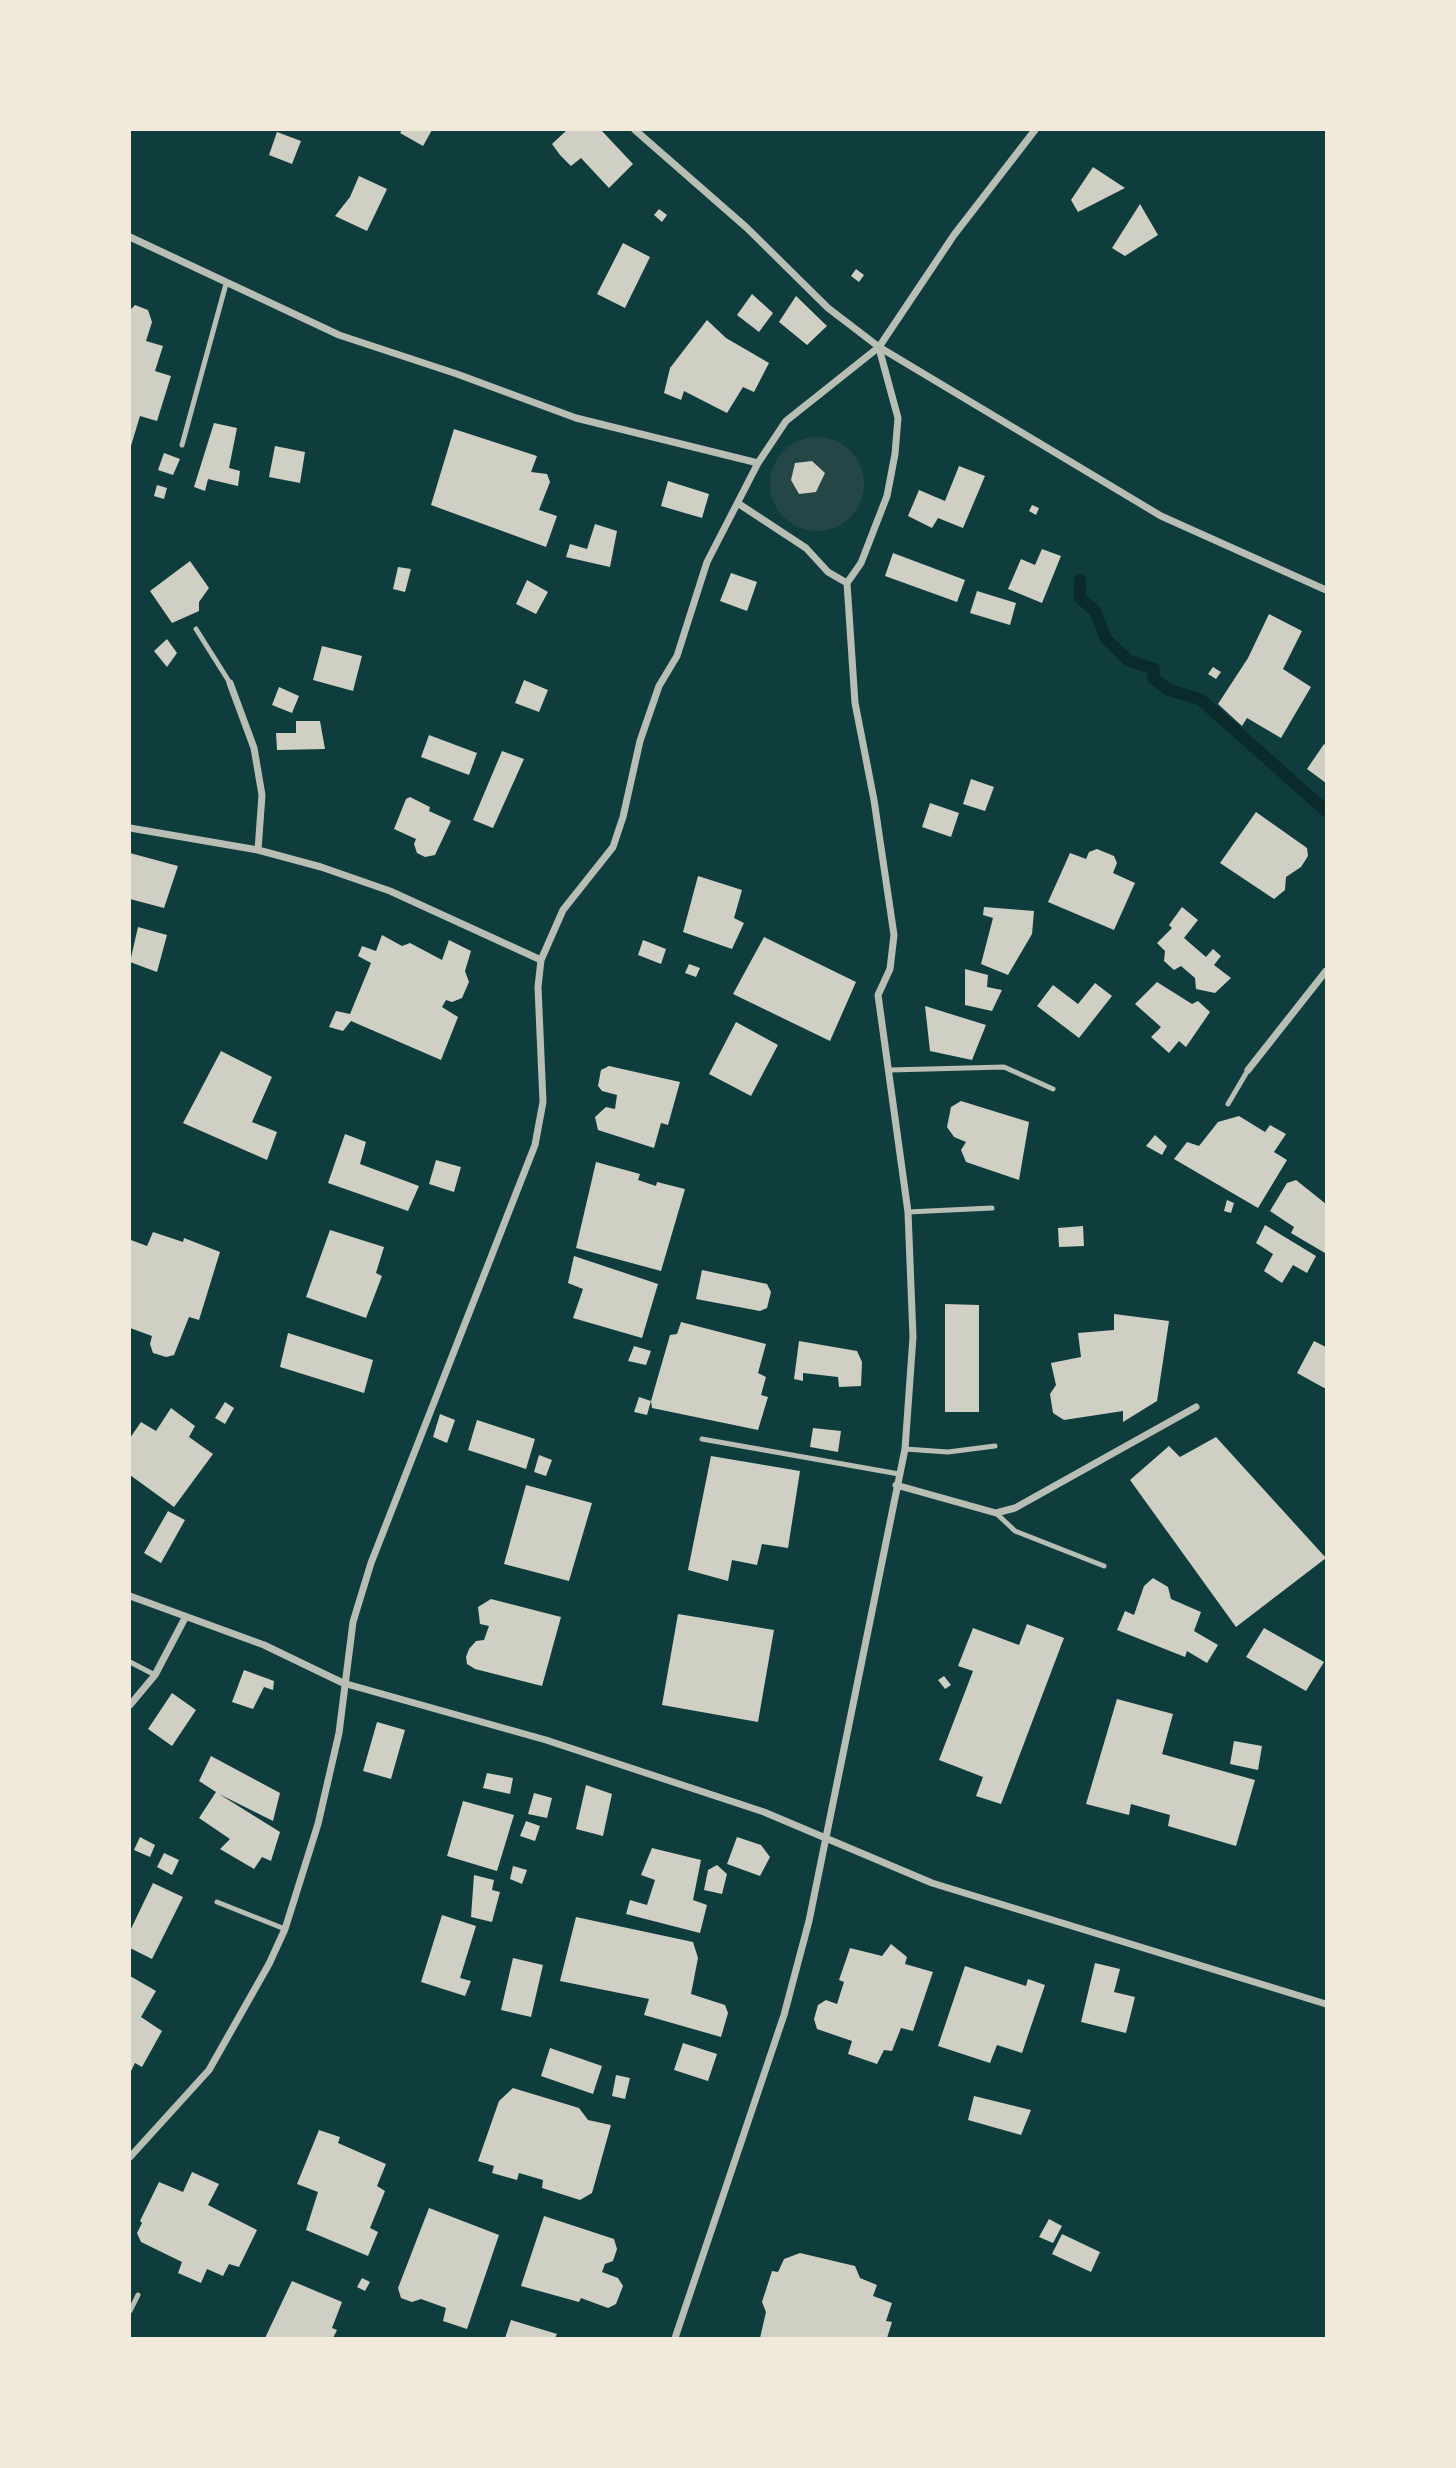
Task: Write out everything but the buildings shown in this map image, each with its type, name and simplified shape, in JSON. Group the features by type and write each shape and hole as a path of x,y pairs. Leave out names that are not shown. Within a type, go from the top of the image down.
{"street":[{"path":"635,130 747,228 828,308 879,347 1161,516 1326,590"},
{"path":"130,2157 209,2070 269,1964 285,1929 318,1824 338,1733 353,1622 371,1563 536,1145 543,1102 538,987 541,960 564,910 613,848 623,817 640,741 659,686 677,656 707,562 758,463 786,421 879,347 954,235 1035,130"},
{"path":"130,237 339,335 457,374 576,418 758,463"},
{"path":"675,2339 783,2015 828,1838 905,1449 913,1337 908,1212 878,995 890,969 894,935 874,800 855,703 847,583 861,563 887,496 895,454 898,418 879,347"},
{"path":"739,504 806,548 828,572 847,583"},
{"path":"230,683 254,748 262,795 258,850"},
{"path":"130,828 258,850 321,867 390,891 541,960"},
{"path":"1248,1070 1326,971"},
{"path":"896,1485 996,1513 1015,1508 1196,1407"},
{"path":"130,1596 264,1645 344,1683 547,1740 764,1812 932,1883 1326,2004"},
{"path":"130,1705 155,1675 186,1618"}],"lane":[{"path":"182,445 226,284"},
{"path":"196,629 230,683"},
{"path":"890,1070 1004,1067 1053,1089"},
{"path":"1228,1104 1248,1070"},
{"path":"908,1212 992,1208"},
{"path":"702,1439 899,1474"},
{"path":"905,1449 948,1452 995,1446"},
{"path":"996,1513 1015,1531 1104,1566"},
{"path":"130,1662 155,1675"},
{"path":"217,1902 285,1929"},
{"path":"130,2311 138,2295"}],"shaded area":[{"path":"817,437 835,441 850,451 860,466 864,484 860,502 850,517 835,527 817,531 799,527 784,517 774,502 770,484 774,466 784,451 799,441"}],"waterway":[{"path":"1080,580 1080,598 1095,611 1106,639 1129,661 1154,669 1153,678 1169,690 1200,699 1326,811"}]}
